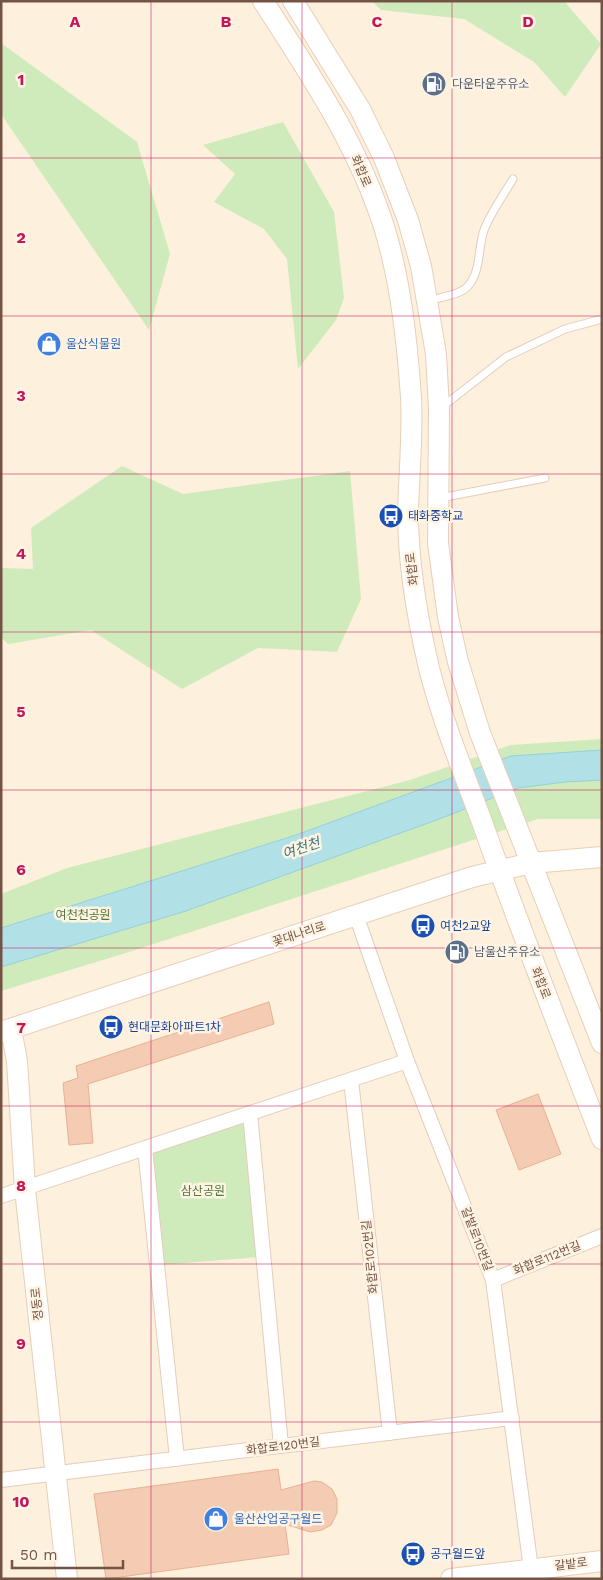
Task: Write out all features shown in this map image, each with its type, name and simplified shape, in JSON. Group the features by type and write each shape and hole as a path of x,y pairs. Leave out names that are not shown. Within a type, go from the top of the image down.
{"main road":[{"name":"화합로","path":"263,1 337,119 361,169 384,228 396,270 404,322 411,398 408,514 414,586 429,669 453,744 499,870 602,1139"},
{"name":"화합로","path":"293,1 360,109 384,158 408,220 428,301 436,354 439,409 438,543 448,617 468,698 480,733 602,1043"},
{"name":"꽃대나리로","path":"6,1030 499,870 532,863 602,857"},
{"name":"정동로","path":"6,1030 17,1061 25,1189 54,1474 67,1579"},
{"name":"갈밭로","path":"451,1579 532,1574 602,1560"}],"street":[{"name":"갈밭로10번길","path":"356,915 407,1061 493,1280 532,1574"},
{"path":"1,1196 407,1061"},
{"name":"화합로102번길","path":"350,1080 390,1433"},
{"path":"250,1113 281,1446"},
{"path":"144,1148 176,1459"},
{"name":"화합로112번길","path":"493,1280 602,1236"},
{"name":"화합로120번길","path":"1,1480 512,1418"}],"lane":[{"path":"428,301 464,290 469,286 474,275 483,233 489,218 513,180"},
{"path":"439,409 506,357 565,329 602,319"},
{"path":"437,498 545,478"}],"green space":[{"path":"372,1 564,1 601,44 565,97 534,62 464,19 381,10"},
{"path":"1,43 137,142 170,254 149,330 1,114"},
{"path":"283,122 334,212 344,298 336,320 298,369 287,259 264,229 214,202 235,174 203,145"},
{"path":"122,466 183,494 350,471 361,599 337,652 258,648 182,689 91,630 8,644 1,637 1,568 33,569 31,528"},
{"name":"여천천공원","path":"602,739 602,819 538,819 129,952 1,991 1,894 67,868 410,780 511,745"},
{"name":"삼산공원","path":"246,1119 258,1257 161,1265 150,1151"}],"water":[{"name":"여천천","path":"602,750 602,780 565,782 518,788 442,818 186,911 1,967 1,928 296,835 511,756"}],"building":[{"path":"269,1002 274,1024 88,1084 93,1143 69,1145 63,1083 78,1078 76,1066"},
{"path":"538,1094 561,1154 519,1170 496,1110"},
{"name":"울산산업공구월드","path":"278,1469 281,1490 314,1481 322,1482 332,1489 337,1499 337,1513 331,1525 322,1530 310,1532 285,1524 289,1554 106,1579 94,1494"}],"place":[{"name":"다운타운주유소","path":"434,84"},
{"name":"울산식물원","path":"49,344"},
{"name":"태화중학교","path":"391,516"},
{"name":"여천2교앞","path":"423,926"},
{"name":"남울산주유소","path":"457,952"},
{"name":"현대문화아파트1차","path":"111,1027"},
{"name":"울산산업공구월드","path":"216,1519"},
{"name":"공구월드앞","path":"413,1554"}]}
